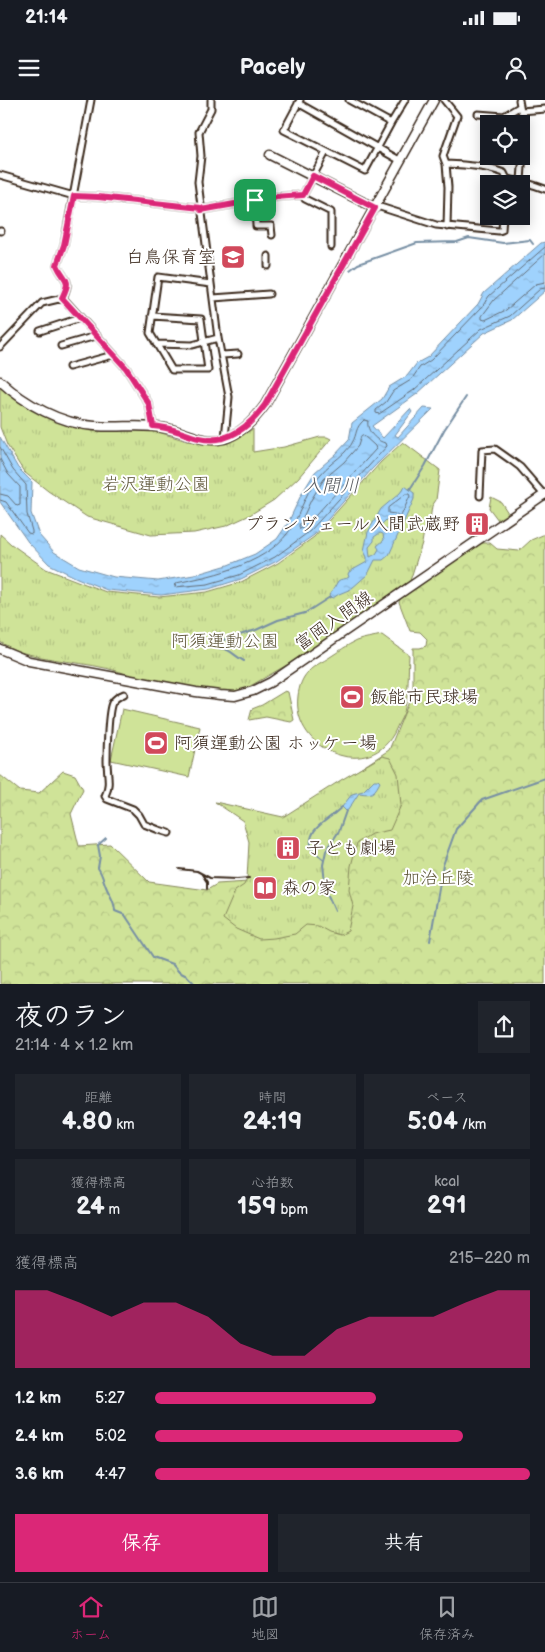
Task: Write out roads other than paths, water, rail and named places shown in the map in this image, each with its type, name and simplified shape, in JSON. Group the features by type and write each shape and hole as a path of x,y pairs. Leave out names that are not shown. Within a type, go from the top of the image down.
{"street":[{"path":"0,348 42,303 62,298 68,286 68,281 57,265 64,245 91,100"},
{"path":"211,100 211,109 199,132 201,156 198,182 218,338 229,397 225,438"},
{"path":"349,100 391,123"},
{"path":"401,161 378,147 299,101 284,130 365,171 378,147 391,123 405,100"},
{"path":"0,381 29,403 61,419 94,426 153,426 170,428 197,438 210,440 225,438 236,433 249,424 265,405 434,100"},
{"path":"444,100 457,116 443,156 446,164 448,187 447,227"},
{"path":"519,100 521,110 545,109"},
{"path":"478,114 504,116 519,106"},
{"path":"303,195 326,152"},
{"path":"270,155 376,207 447,227 499,231 502,230 502,225"},
{"path":"446,164 475,166 495,170 505,175"},
{"path":"0,174 74,196 201,209 291,194 303,195 305,199 331,212 331,247"},
{"path":"530,183 545,189"},
{"path":"255,200 256,226 271,226 272,235"},
{"path":"268,256 268,266"},
{"path":"152,316 201,319 208,370 172,370 150,333 152,316 158,277 211,284"},
{"path":"213,298 268,294"},
{"path":"62,298 126,368 149,404 153,426"},
{"path":"40,330 80,318"},
{"path":"61,346 96,336"},
{"path":"156,344 192,346 218,338"},
{"path":"222,355 238,354"},
{"path":"69,367 113,355"},
{"path":"480,496 482,450 495,449 520,467 545,495"},
{"name":"富岡入間線","path":"0,649 29,661 196,692 235,696 253,691 271,682 545,495"},
{"path":"124,694 114,700 110,708 107,762 109,780 105,796 107,799 136,811 144,824 169,833"}],"water":[{"name":"入間川","path":"545,242 545,291 512,320 484,333 417,394 372,426 383,438 410,409 412,412 395,435 398,437 424,408 433,409 372,469 314,535 277,561 241,579 209,589 161,595 107,590 49,564 28,542 0,502 0,437 18,468 32,482 31,513 39,535 54,552 79,567 114,577 158,581 194,575 228,565 255,554 277,539 288,523 301,495 315,472 349,440 352,423 382,399 389,387 407,376 417,363 428,357 478,304 484,293 541,243"},
{"path":"405,486 414,493 414,499 389,555 383,560 375,560 368,574 351,589 333,598 330,597 329,595 338,581 348,578 349,572 367,562 364,551 368,532 381,509 400,493","holes":["388,518 393,519 395,524 385,530 380,528","380,533 383,534 384,540 377,546 379,549 376,554 370,557 369,547 374,541 374,537"]},
{"path":"374,780 380,782 374,791 369,794 359,793 346,811 342,807 352,794 363,791"}],"waterway":[{"path":"350,270 358,264 417,243 457,242 469,238 503,243 530,240 533,244"},
{"path":"410,489 425,466 444,430 466,397"},
{"path":"244,661 229,651 218,648 220,641 256,630 278,620 305,613 330,597"},
{"path":"430,941 443,865 456,829 482,800 545,778"},
{"path":"324,860 312,850 312,834 342,807"},
{"path":"335,911 326,891 323,865 326,851 339,831 346,811"},
{"path":"106,838 98,845 100,856 98,868 113,901 115,911 125,915 153,957 172,964 195,984"}],"railway":[{"path":"179,869 197,871 210,878 249,878"},
{"path":"201,873 207,882 207,889"}],"place":[{"name":"白鳥保育室","path":"233,257"},
{"name":"プランヴェール入間武蔵野","path":"477,524"},
{"name":"飯能市民球場","path":"352,697"},
{"name":"阿須運動公園 ホッケー場","path":"156,743"},
{"name":"子ども劇場","path":"288,848"},
{"name":"森の家","path":"265,888"}],"park label":[{"name":"岩沢運動公園","path":"156,484"},
{"name":"阿須運動公園","path":"225,641"},
{"name":"加治丘陵","path":"438,878"}]}
